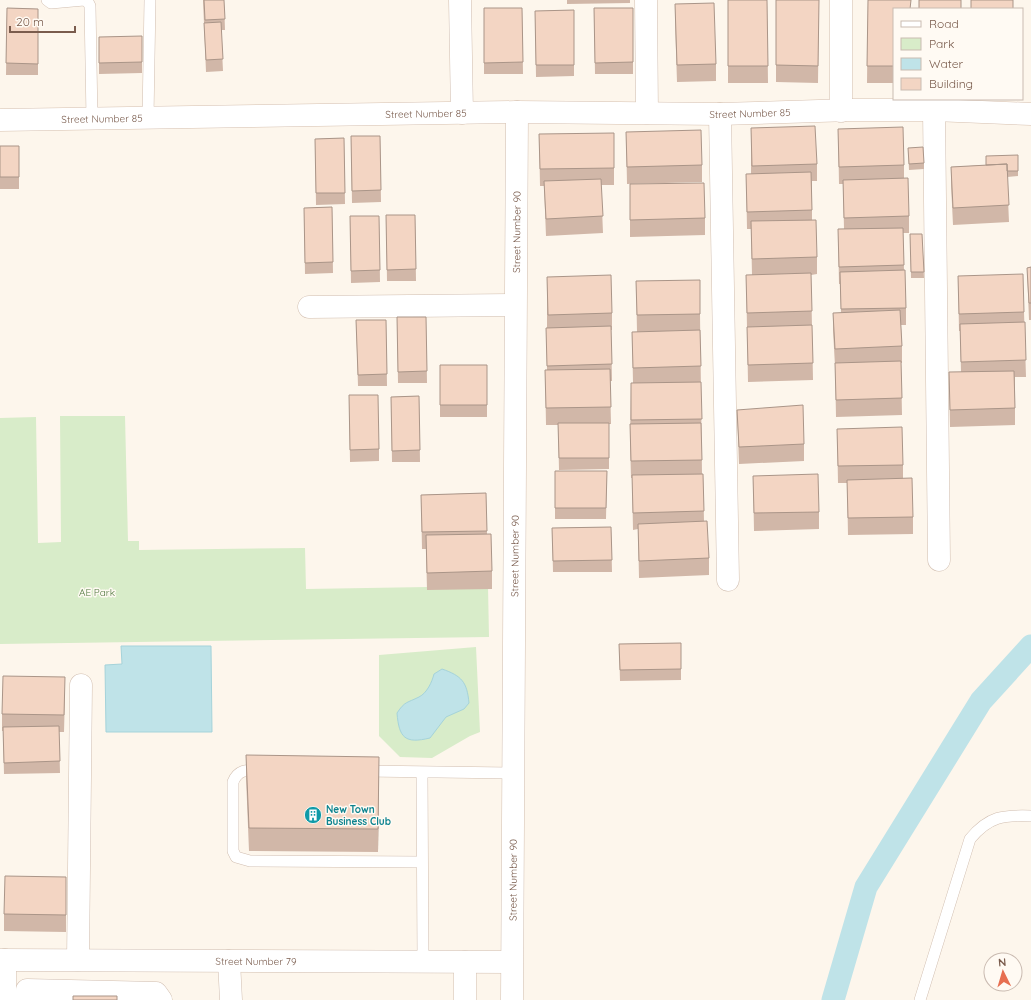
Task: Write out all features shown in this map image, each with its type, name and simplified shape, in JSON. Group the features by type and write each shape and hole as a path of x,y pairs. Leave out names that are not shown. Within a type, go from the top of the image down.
{"street":[{"path":"460,0 462,113"},
{"path":"646,0 647,113"},
{"path":"842,0 846,110"},
{"name":"Street Number 85","path":"0,120 516,112 720,114 846,110 934,110 1031,114"},
{"path":"934,110 939,560"},
{"name":"Street Number 90","path":"512,1000 516,112"},
{"path":"720,114 728,580"},
{"path":"309,307 515,305"},
{"path":"78,960 81,685"},
{"path":"2,960 5,996 156,993 161,1000"},
{"name":"Street Number 79","path":"2,960 511,962"},
{"path":"229,961 231,1000"},
{"path":"465,962 465,1000"}],"lane":[{"path":"47,0 51,2 84,0 88,2 90,6 92,119"},
{"path":"148,118 150,0"},
{"path":"271,770 240,771 235,775 232,782 233,851 236,858 250,861 422,862"},
{"path":"350,771 513,773"},
{"path":"422,772 423,962"},
{"path":"920,1000 970,839 978,829 997,818 1031,816"}],"green space":[{"name":"AE Park","path":"60,416 125,416 128,541 139,541 139,550 305,548 306,589 488,586 489,637 0,644 0,418 36,417 38,543 61,542"},
{"path":"476,647 480,732 470,736 432,758 400,757 379,736 379,655"}],"water":[{"path":"121,646 211,646 212,732 106,732 105,665 122,664"},
{"path":"442,669 459,677 467,690 469,703 464,709 446,717 430,738 415,740 405,737 399,728 397,713 404,704 424,693 427,690 434,674"}],"building":[{"path":"204,0 224,0 225,19 205,20"},
{"path":"728,0 767,0 768,66 728,66"},
{"path":"776,0 819,0 818,66 776,65"},
{"path":"868,0 911,0 910,8 893,8 893,66 867,66"},
{"path":"919,0 961,0 961,8 919,8"},
{"path":"971,0 1013,0 1013,8 971,8"},
{"path":"714,3 716,64 677,65 675,4"},
{"path":"7,8 38,9 38,64 6,63"},
{"path":"484,8 522,8 523,62 484,63"},
{"path":"594,8 633,8 633,62 595,63"},
{"path":"574,10 574,65 536,65 535,11"},
{"path":"221,22 223,59 206,60 204,23"},
{"path":"142,36 142,62 99,63 99,37"},
{"path":"815,126 817,164 752,166 751,128"},
{"path":"903,127 904,165 839,167 838,129"},
{"path":"701,130 702,165 627,167 626,132"},
{"path":"614,133 614,168 540,169 539,134"},
{"path":"351,136 380,136 381,190 352,191"},
{"path":"344,138 345,193 316,193 315,139"},
{"path":"0,146 19,146 19,177 0,177"},
{"path":"923,147 924,163 909,164 908,148"},
{"path":"1018,155 1018,171 1007,171 1007,164 986,165 986,156"},
{"path":"1007,164 1009,205 953,208 951,167"},
{"path":"811,172 812,210 747,212 746,174"},
{"path":"908,178 909,216 844,218 843,180"},
{"path":"601,179 603,216 546,219 544,181"},
{"path":"704,183 705,218 630,220 630,184"},
{"path":"332,207 333,262 305,263 304,208"},
{"path":"386,215 415,215 416,269 387,270"},
{"path":"350,216 379,216 380,270 351,271"},
{"path":"816,220 817,257 752,259 751,221"},
{"path":"903,228 904,265 839,267 838,229"},
{"path":"910,234 922,234 924,272 911,272"},
{"path":"1031,267 1031,303 1029,303 1027,268"},
{"path":"905,270 906,308 841,309 840,272"},
{"path":"811,273 812,311 747,313 746,275"},
{"path":"1023,274 1024,312 959,314 958,276"},
{"path":"611,275 612,313 548,315 547,277"},
{"path":"700,280 700,314 637,315 636,281"},
{"path":"900,310 902,346 835,349 833,313"},
{"path":"397,317 426,317 427,371 398,372"},
{"path":"356,320 386,320 387,374 358,375"},
{"path":"1025,322 1026,360 961,362 960,324"},
{"path":"812,325 813,363 748,365 747,327"},
{"path":"611,326 612,364 547,366 546,328"},
{"path":"700,330 701,366 633,368 632,332"},
{"path":"901,361 902,398 836,400 835,363"},
{"path":"440,365 487,365 487,405 440,405"},
{"path":"610,369 611,407 546,408 545,370"},
{"path":"1014,371 1015,408 950,410 949,372"},
{"path":"701,382 702,419 631,420 631,383"},
{"path":"349,395 378,395 379,449 350,450"},
{"path":"419,396 420,450 392,451 391,397"},
{"path":"803,405 804,444 739,447 737,410"},
{"path":"558,423 609,423 609,458 559,458"},
{"path":"701,423 702,460 631,461 630,424"},
{"path":"902,427 903,465 838,466 837,429"},
{"path":"555,471 607,471 606,508 555,508"},
{"path":"703,474 704,511 633,513 632,475"},
{"path":"818,474 819,512 754,513 753,476"},
{"path":"912,478 913,517 848,518 847,480"},
{"path":"486,493 487,531 422,532 421,495"},
{"path":"707,521 709,558 639,561 638,524"},
{"path":"611,527 612,560 553,561 552,528"},
{"path":"491,534 492,571 427,573 426,535"},
{"path":"681,643 681,669 620,670 619,644"},
{"path":"3,676 65,677 64,715 2,714"},
{"path":"59,726 60,761 4,763 3,727"},
{"name":"New Town Business Club","path":"246,755 379,757 378,829 249,828"},
{"path":"5,876 66,877 66,915 4,914"},
{"path":"73,996 117,996 117,1000 73,1000"}],"waterway":[{"path":"833,1000 866,887 981,701 1031,646"}],"place":[{"name":"New Town Business Club","path":"313,815"}]}
